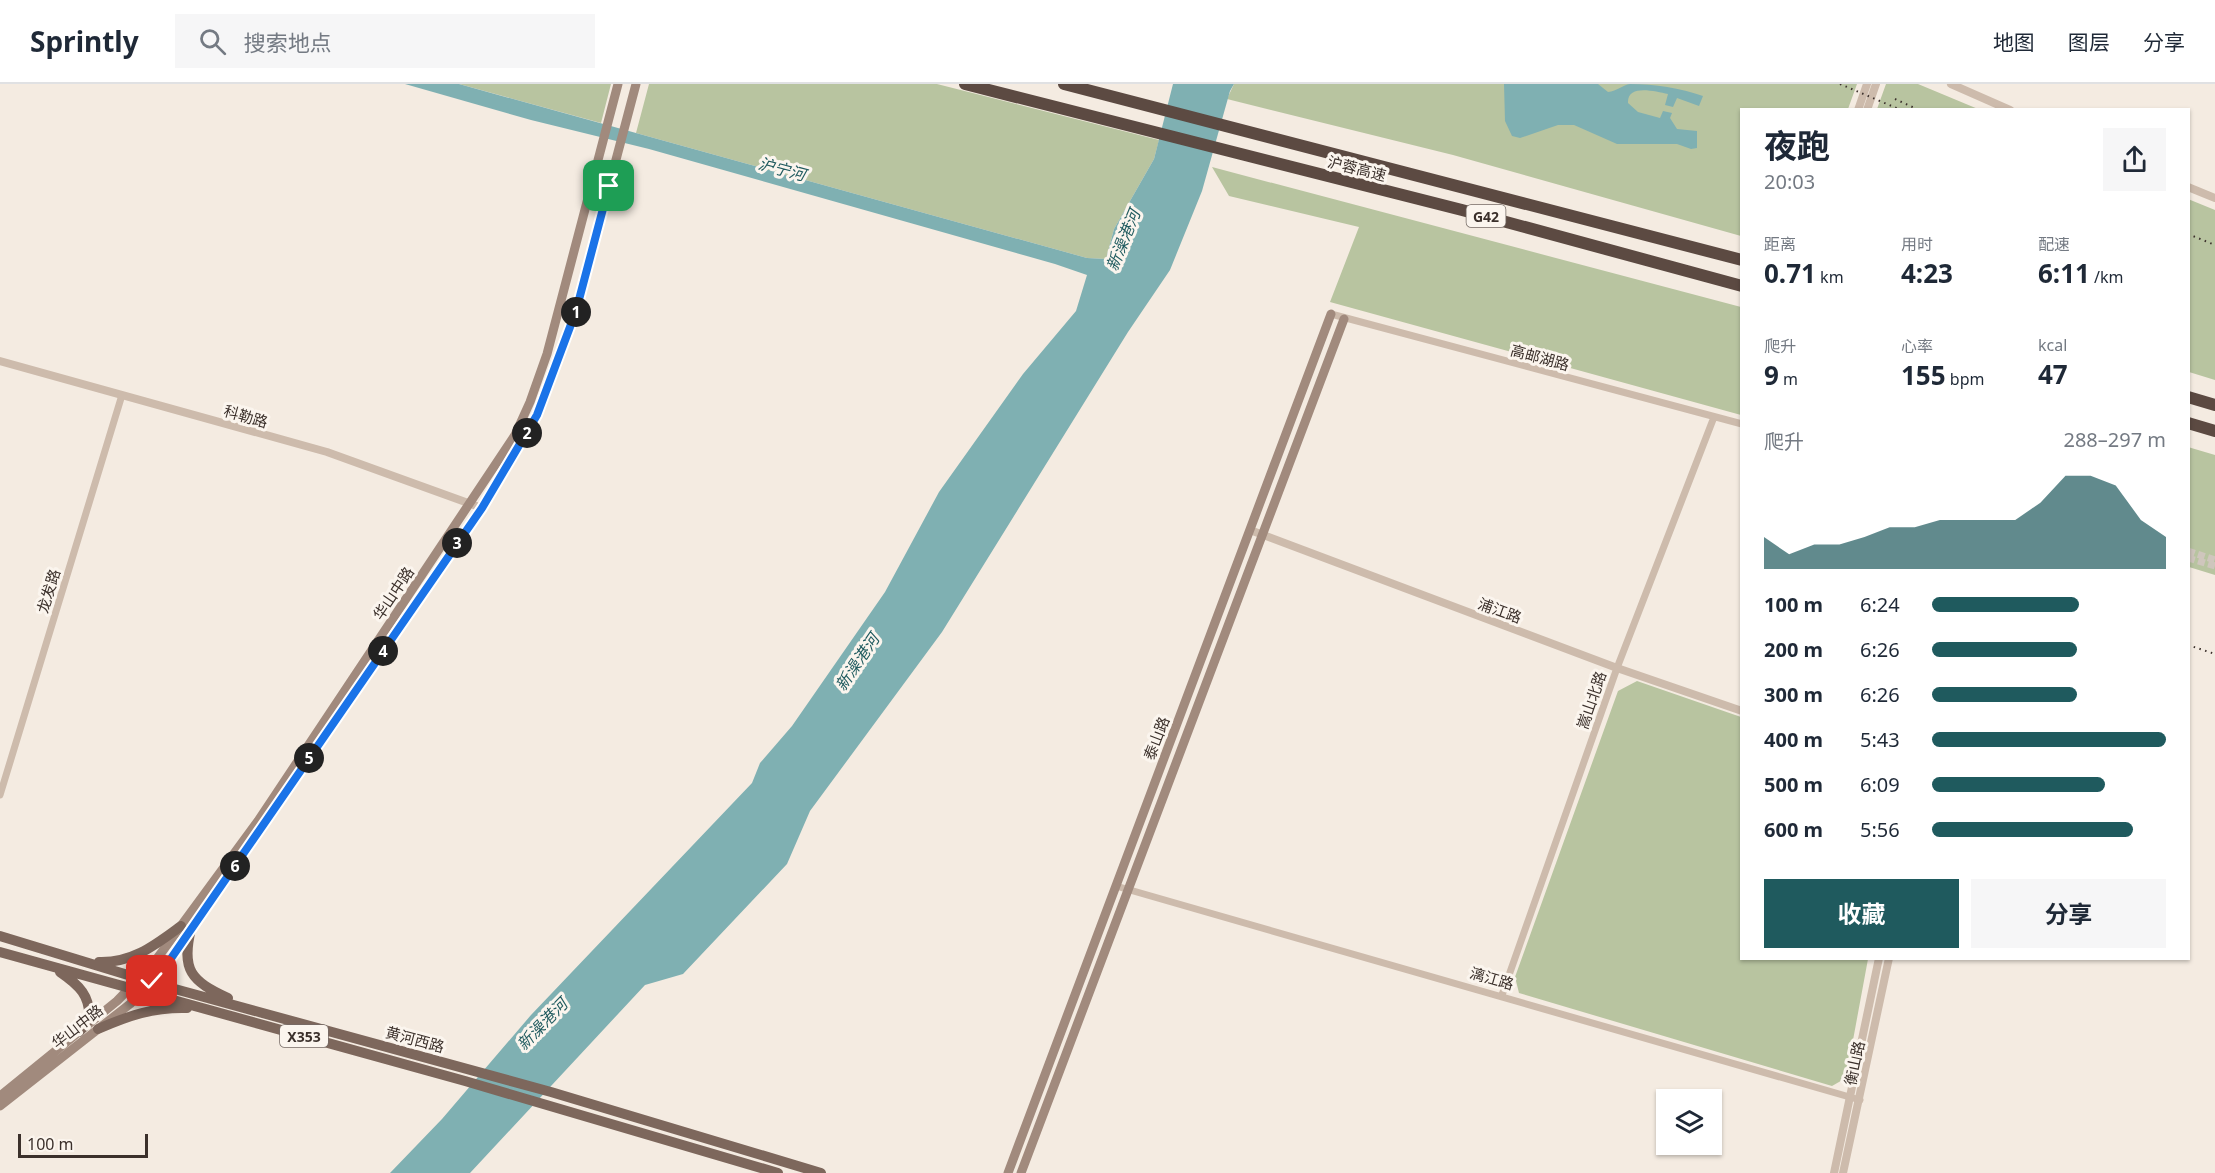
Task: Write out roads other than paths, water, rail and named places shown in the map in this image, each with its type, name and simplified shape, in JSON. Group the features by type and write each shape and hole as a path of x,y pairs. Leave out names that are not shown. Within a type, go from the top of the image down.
{"highway":[{"name":"沪蓉高速","path":"964,84 1462,210 1740,285"},
{"name":"沪蓉高速","path":"1064,84 1233,126 1740,259"},
{"path":"2190,398 2215,405"},
{"path":"2190,424 2215,431"}],"main road":[{"name":"华山中路","path":"186,927 515,435 530,402 547,354 618,84"},
{"name":"华山中路","path":"0,1106 98,1029 147,980 482,508 541,407 576,311 636,84"},
{"name":"泰山路","path":"1008,1173 1331,314"},
{"name":"泰山路","path":"1021,1173 1344,319"},
{"path":"79,960 124,961 145,952 186,927 187,959 191,974 204,987 258,1011"},
{"name":"黄河西路","path":"0,936 147,980 551,1092 821,1173"},
{"name":"黄河西路","path":"0,952 465,1081 778,1173"},
{"path":"50,966 79,984 88,999 89,1020 79,1032"},
{"name":"华山中路","path":"0,1096 79,1032 137,990"},
{"path":"98,1029 137,1012 163,1008 211,1011"}],"street":[{"path":"1859,108 1867,84"},
{"path":"1868,108 1876,84"},
{"path":"1951,84 2005,108"},
{"path":"2190,188 2215,198"},
{"name":"高邮湖路","path":"1331,314 1740,424"},
{"name":"科勒路","path":"0,361 327,452 482,508"},
{"name":"龙发路","path":"0,795 122,395"},
{"name":"嵩山北路","path":"1502,995 1617,668 1714,417"},
{"name":"浦江路","path":"1250,531 1617,668 1740,710"},
{"name":"漓江路","path":"1116,886 1502,995 1856,1099"},
{"name":"衡山路","path":"1843,1173 1879,960"},
{"name":"衡山路","path":"1834,1173 1856,1099 1889,960"}],"water":[{"name":"新澡港河","path":"405,84 459,84 1087,258 1106,259 1114,229 1154,159 1173,84 1234,84 1230,91 1202,191 1170,270 1128,332 942,632 810,811 787,864 683,974 645,985 470,1173 390,1173 442,1119 531,1015 752,783 760,763 792,726 885,592 939,492 1023,374 1076,311 1087,275 649,149 531,120"},
{"path":"1504,84 1598,84 1608,92 1630,84 1649,85 1703,96 1699,106 1677,98 1673,107 1665,105 1668,94 1642,90 1632,93 1628,103 1638,112 1660,118 1663,111 1672,113 1670,118 1677,129 1697,131 1697,148 1691,149 1677,144 1617,144 1574,125 1558,125 1520,138 1512,136 1505,121"}],"tunnel":[{"path":"2190,552 2215,560"},
{"path":"2190,559 2215,566"}],"railway":[{"path":"1840,84 1896,108"},
{"path":"1895,99 1915,108"},
{"path":"2190,235 2215,245"},
{"path":"2190,646 2215,654"}],"water label":[{"name":"沪宁河","path":"782,169"}]}
